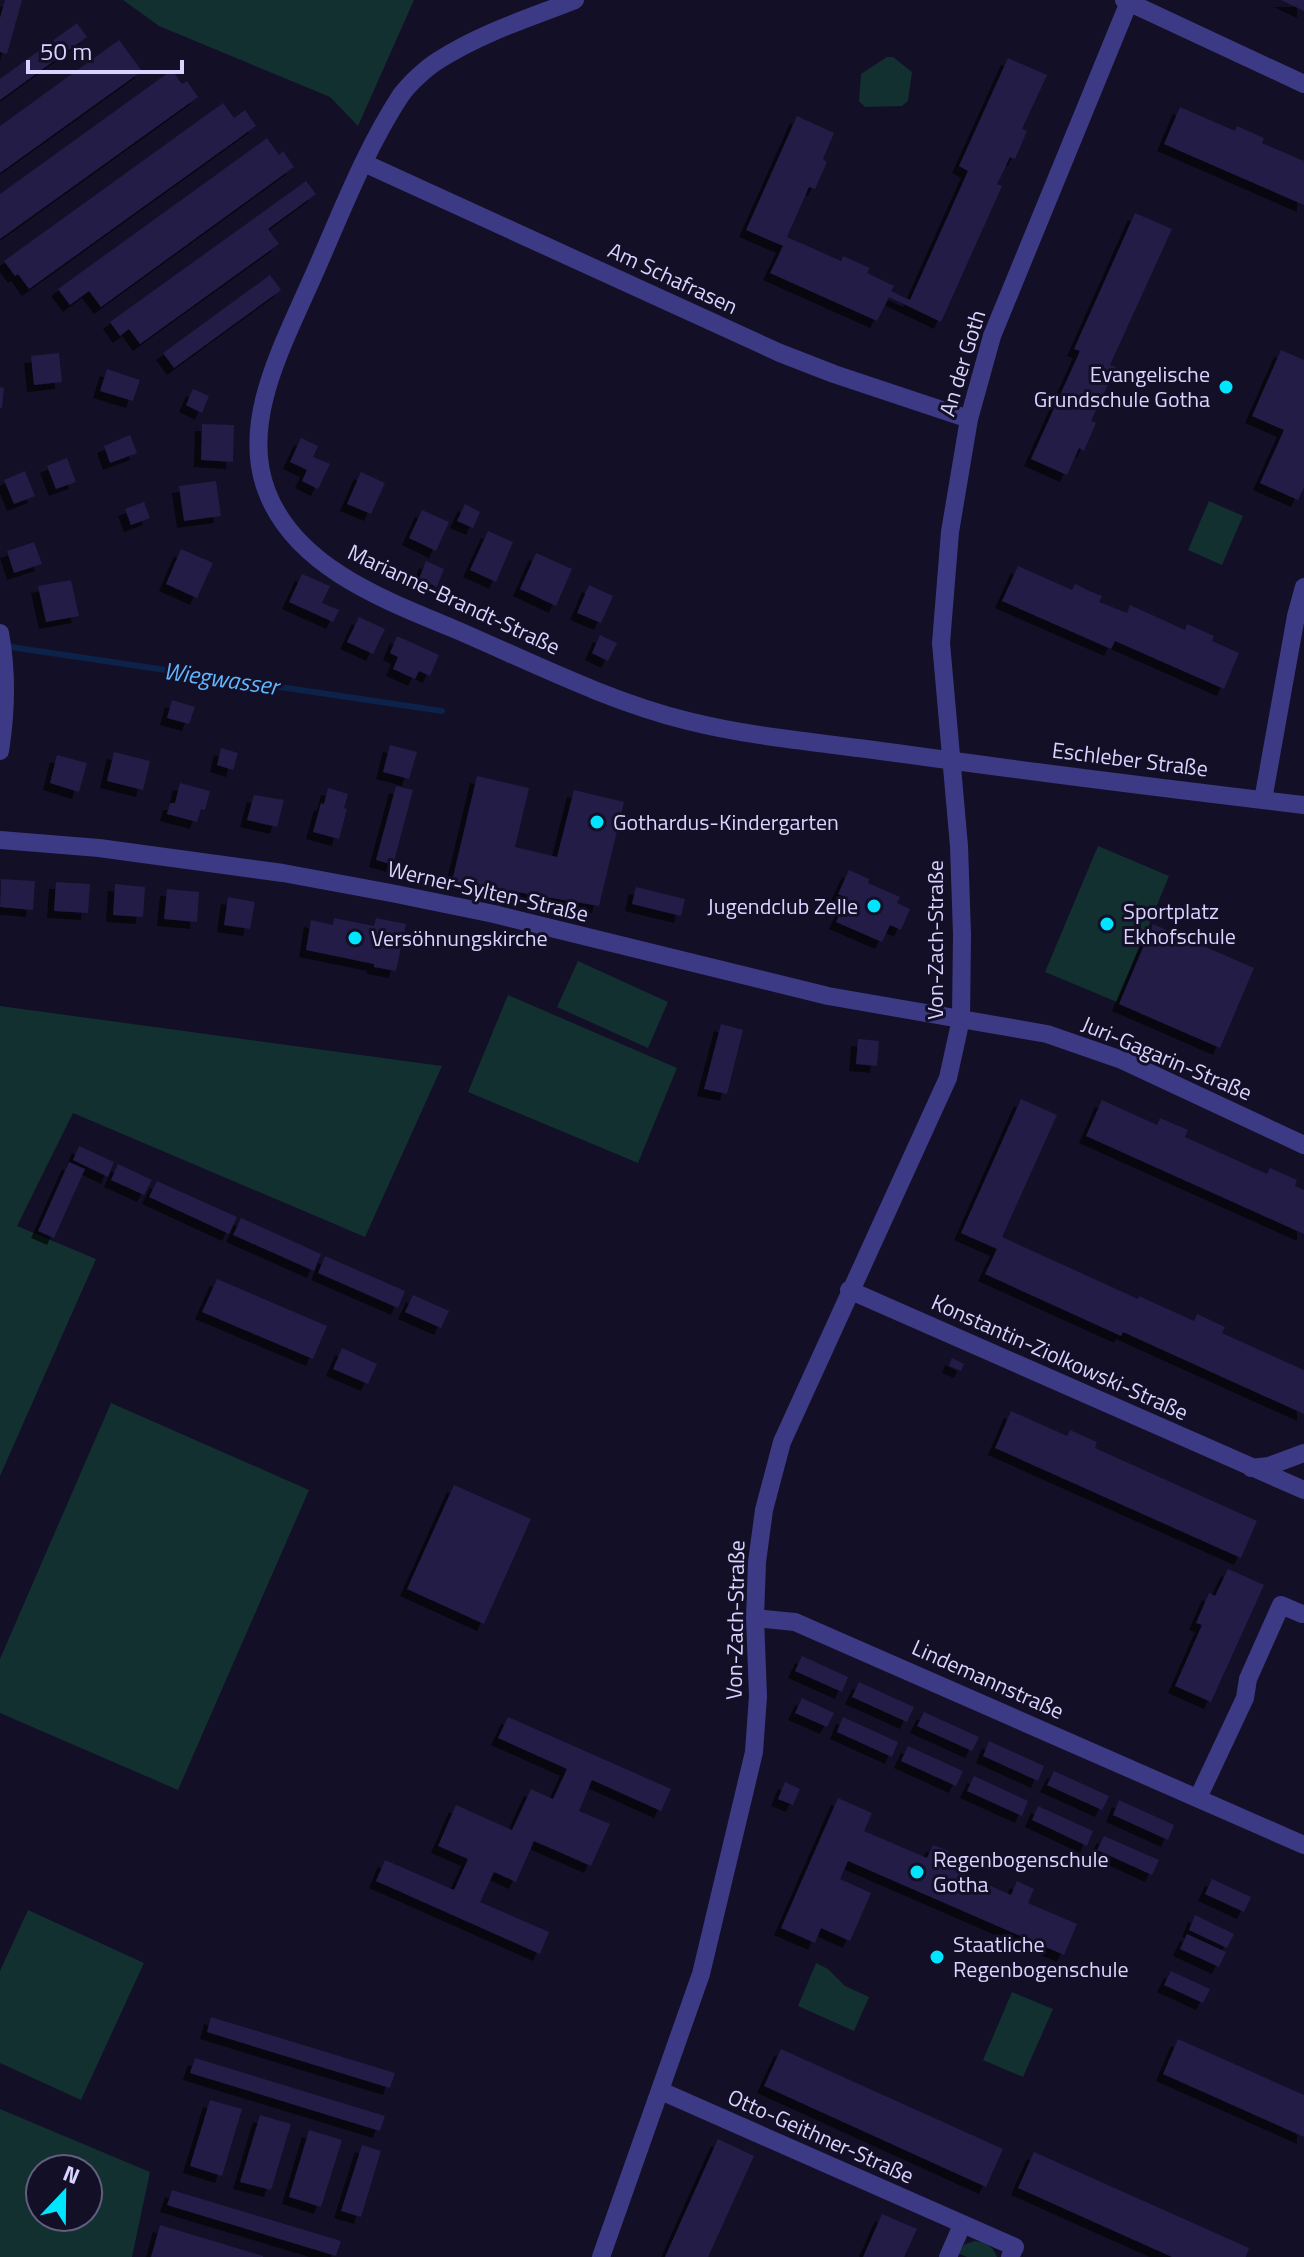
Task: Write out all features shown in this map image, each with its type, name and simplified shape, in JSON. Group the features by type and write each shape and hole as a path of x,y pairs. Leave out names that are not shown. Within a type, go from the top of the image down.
{"street":[{"name":"Marianne-Brandt-Straße","path":"575,0 491,32 437,61 403,92 364,163 276,362 265,398 256,454 266,491 276,511 298,540 330,569 412,611 645,707 724,729 950,761"},
{"path":"1126,1 1304,84"},
{"name":"An der Goth","path":"950,761 941,643 950,532 969,419 992,336 1126,1"},
{"name":"Am Schafrasen","path":"364,163 780,353 969,419"},
{"path":"1263,800 1304,587"},
{"path":"0,751 4,725 1,636"},
{"name":"Eschleber Straße","path":"950,761 1304,805"},
{"name":"Von-Zach-Straße","path":"601,2257 701,1974 754,1752 758,1696 755,1618 757,1562 764,1510 782,1442 948,1078 961,1019 960,875 950,761"},
{"name":"Werner-Sylten-Straße","path":"0,840 99,848 283,873 391,893 494,914 828,996 961,1019"},
{"name":"Juri-Gagarin-Straße","path":"961,1019 1047,1034 1122,1060 1304,1145"},
{"name":"Konstantin-Ziolkowski-Straße","path":"849,1290 1304,1490"},
{"path":"1251,1468 1269,1466 1304,1453"},
{"path":"1198,1798 1245,1698 1248,1679 1281,1605 1302,1614"},
{"name":"Lindemannstraße","path":"755,1618 795,1622 1304,1845"},
{"name":"Otto-Geithner-Straße","path":"661,2091 962,2225 1012,2252"},
{"path":"948,2257 962,2225"}],"green space":[{"path":"123,0 414,0 358,126 330,97 159,26"},
{"path":"887,57 893,57 912,72 908,101 902,106 865,107 859,101 861,74"},
{"path":"1209,501 1243,516 1222,565 1188,550"},
{"name":"Sportplatz Ekhofschule","path":"1098,846 1169,876 1117,1002 1045,972"},
{"path":"578,961 668,1002 648,1048 557,1007"},
{"path":"508,995 677,1068 638,1163 468,1092"},
{"path":"0,1006 442,1066 365,1237 73,1113 17,1226 96,1259 0,1476"},
{"path":"111,1403 309,1490 178,1790 0,1713 0,1659"},
{"path":"28,1910 144,1963 81,2100 0,2063 0,1971"},
{"path":"816,1963 828,1969 845,1986 869,1997 854,2031 798,2006"},
{"path":"1012,1992 1053,2009 1023,2077 983,2060"},
{"path":"0,2109 150,2172 132,2257 0,2257"},
{"path":"975,2241 989,2246 997,2257 967,2257 957,2253 965,2244"}],"building":[{"path":"5,0 22,0 7,54 0,52 0,18"},
{"path":"1281,0 1304,0 1304,11"},
{"path":"77,23 87,37 0,100 0,79"},
{"path":"119,40 142,71 0,173 0,126"},
{"path":"1008,58 1047,75 1022,129 1027,131 1015,159 1010,157 997,184 1002,186 941,322 889,297 877,321 770,273 783,246 746,230 797,116 834,133 823,159 827,162 815,189 809,187 787,237 841,261 843,256 870,268 867,273 894,286 891,291 910,300 968,171 959,166"},
{"path":"172,70 182,84 187,81 198,97 0,239 0,194"},
{"path":"223,103 234,118 245,110 256,126 29,289 18,274 15,276 4,261"},
{"path":"1180,107 1235,131 1237,126 1264,138 1262,143 1304,161 1304,205 1164,144"},
{"path":"267,138 279,155 283,151 294,167 101,307 89,291 70,305 58,289"},
{"path":"306,181 316,194 268,229 279,244 140,344 129,329 120,336 110,322"},
{"path":"1135,213 1172,229 1110,365 1116,367 1091,421 1096,423 1084,451 1079,448 1067,475 1031,459 1080,351 1074,349"},
{"path":"270,275 281,290 174,368 163,353"},
{"path":"1281,350 1304,360 1304,487 1298,500 1260,483 1284,430 1252,416"},
{"path":"59,353 62,382 34,385 31,356"},
{"path":"107,369 140,380 133,401 100,391"},
{"path":"0,387 4,388 2,408 0,408"},
{"path":"193,389 209,396 202,413 186,405"},
{"path":"202,424 234,425 233,462 201,460"},
{"path":"130,435 137,453 110,463 104,446"},
{"path":"301,438 318,446 313,457 330,464 318,489 302,481 307,470 290,462"},
{"path":"67,458 76,482 56,489 47,466"},
{"path":"25,471 35,496 14,504 4,480"},
{"path":"361,472 385,483 371,514 347,504"},
{"path":"216,481 221,516 184,521 179,486"},
{"path":"144,502 150,518 131,525 125,509"},
{"path":"465,504 480,512 473,528 457,521"},
{"path":"422,510 449,522 436,551 409,538"},
{"path":"488,531 513,542 496,582 470,570"},
{"path":"34,542 42,564 14,573 7,551"},
{"path":"181,549 213,563 197,598 166,584"},
{"path":"536,553 572,569 556,606 520,589"},
{"path":"426,561 444,569 437,587 419,579"},
{"path":"1018,566 1072,590 1075,584 1102,596 1099,602 1127,613 1130,605 1185,630 1187,624 1214,636 1212,641 1239,653 1224,689 1115,641 1111,649 1002,601"},
{"path":"302,574 330,586 322,603 339,610 333,622 289,602"},
{"path":"71,580 79,616 46,622 38,586"},
{"path":"589,585 613,596 601,623 577,613"},
{"path":"359,617 385,629 373,654 347,642"},
{"path":"600,635 617,643 608,661 592,653"},
{"path":"397,636 439,655 430,676 419,671 415,679 393,669 398,657 390,653"},
{"path":"172,700 195,707 189,724 167,718"},
{"path":"390,745 417,752 409,779 383,772"},
{"path":"221,748 238,753 233,770 217,765"},
{"path":"114,752 150,761 143,790 107,781"},
{"path":"57,755 87,763 79,792 50,783"},
{"path":"477,776 529,788 515,847 557,857 574,790 624,802 599,906 452,881"},
{"path":"180,783 210,791 205,810 201,809 197,822 167,814 170,803 175,803"},
{"path":"396,786 413,790 393,865 376,860"},
{"path":"328,788 348,794 339,839 313,832"},
{"path":"254,795 284,800 277,827 247,820"},
{"name":"Jugendclub Zelle","path":"849,870 869,879 868,883 900,897 897,903 910,909 901,930 890,925 882,942 836,922 847,898 838,894"},
{"path":"1,879 35,881 33,910 0,907"},
{"path":"56,882 90,884 88,913 54,911"},
{"path":"115,884 145,887 143,917 113,915"},
{"path":"636,887 685,899 681,916 632,904"},
{"path":"167,889 199,892 197,922 164,919"},
{"path":"228,897 255,902 250,929 224,925"},
{"name":"Versöhnungskirche","path":"334,918 374,926 376,918 406,924 396,971 306,950 311,920 333,925"},
{"path":"1153,924 1254,968 1220,1048 1119,1004"},
{"path":"721,1024 743,1030 727,1094 704,1089"},
{"path":"858,1039 879,1041 877,1066 856,1064"},
{"path":"1021,1099 1057,1115 1002,1237 1138,1299 1139,1296 1194,1321 1197,1314 1225,1327 1222,1333 1304,1370 1304,1414 985,1274 997,1249 961,1233"},
{"path":"1102,1100 1157,1125 1160,1118 1188,1130 1185,1137 1267,1174 1270,1168 1297,1180 1295,1186 1304,1190 1304,1234 1086,1136"},
{"path":"79,1146 114,1162 108,1177 73,1160"},
{"path":"69,1162 85,1169 54,1238 38,1231"},
{"path":"118,1164 152,1180 144,1195 111,1180"},
{"path":"157,1181 237,1217 229,1234 149,1197"},
{"path":"241,1218 321,1254 314,1271 233,1235"},
{"path":"325,1256 405,1291 398,1308 318,1273"},
{"path":"217,1279 327,1326 313,1359 202,1312"},
{"path":"413,1295 449,1311 441,1328 405,1312"},
{"path":"342,1348 377,1364 368,1384 333,1369"},
{"path":"952,1358 964,1364 961,1371 949,1366"},
{"path":"1011,1411 1067,1436 1070,1430 1097,1442 1095,1448 1257,1521 1241,1558 995,1448"},
{"path":"454,1485 531,1519 484,1624 407,1589"},
{"path":"1228,1569 1264,1585 1211,1702 1175,1686 1202,1625 1196,1623 1209,1593 1215,1596"},
{"path":"802,1656 848,1677 842,1692 795,1671"},
{"path":"859,1682 914,1707 907,1722 852,1697"},
{"path":"802,1698 834,1713 827,1727 795,1713"},
{"path":"924,1712 979,1737 972,1751 917,1726"},
{"path":"508,1717 671,1789 661,1811 592,1780 579,1811 610,1824 591,1866 534,1841 516,1882 494,1872 480,1902 549,1932 540,1954 376,1881 385,1860 454,1890 468,1859 438,1846 456,1805 512,1830 531,1789 553,1799 567,1769 498,1738"},
{"path":"843,1717 898,1742 892,1757 837,1732"},
{"path":"989,1741 1044,1766 1038,1781 983,1756"},
{"path":"908,1746 963,1771 956,1786 901,1761"},
{"path":"1054,1771 1109,1796 1102,1810 1047,1785"},
{"path":"974,1776 1028,1801 1022,1816 967,1791"},
{"path":"785,1782 800,1789 793,1805 778,1799"},
{"name":"Regenbogenschule Gotha","path":"838,1798 872,1813 864,1831 927,1858 933,1845 949,1851 943,1865 1011,1895 1017,1881 1034,1889 1028,1903 1077,1924 1064,1955 848,1861 840,1879 871,1893 850,1941 821,1928 815,1943 781,1928"},
{"path":"1119,1800 1174,1825 1168,1840 1113,1815"},
{"path":"1038,1806 1093,1831 1087,1846 1032,1820"},
{"path":"1104,1836 1159,1860 1152,1875 1097,1850"},
{"path":"1212,1879 1251,1897 1244,1912 1205,1894"},
{"path":"1195,1915 1234,1934 1227,1948 1189,1930"},
{"path":"1187,1934 1226,1952 1219,1967 1180,1949"},
{"path":"1171,1971 1210,1989 1203,2003 1164,1985"},
{"path":"211,2017 395,2073 390,2088 207,2032"},
{"path":"1178,2039 1304,2095 1304,2137 1163,2074"},
{"path":"781,2049 1003,2149 986,2187 764,2086"},
{"path":"195,2058 385,2116 380,2131 190,2073"},
{"path":"210,2100 242,2109 222,2176 190,2166"},
{"path":"260,2115 291,2124 271,2190 240,2182"},
{"path":"309,2130 342,2140 321,2207 289,2197"},
{"path":"718,2139 754,2156 708,2257 665,2257"},
{"path":"362,2145 381,2151 361,2217 341,2211"},
{"path":"1034,2152 1249,2248 1246,2257 1172,2257 1018,2188"},
{"path":"172,2190 341,2241 336,2256 167,2205"},
{"path":"882,2214 917,2229 904,2257 863,2257"},
{"path":"160,2225 263,2256 263,2257 151,2257"}],"waterway":[{"name":"Wiegwasser","path":"4,646 442,711"}],"place":[{"name":"Evangelische Grundschule Gotha","path":"1226,387"},
{"name":"Gothardus-Kindergarten","path":"597,822"},
{"name":"Jugendclub Zelle","path":"874,906"},
{"name":"Sportplatz Ekhofschule","path":"1107,924"},
{"name":"Versöhnungskirche","path":"355,938"},
{"name":"Regenbogenschule Gotha","path":"917,1872"},
{"name":"Staatliche Regenbogenschule","path":"937,1957"}]}
